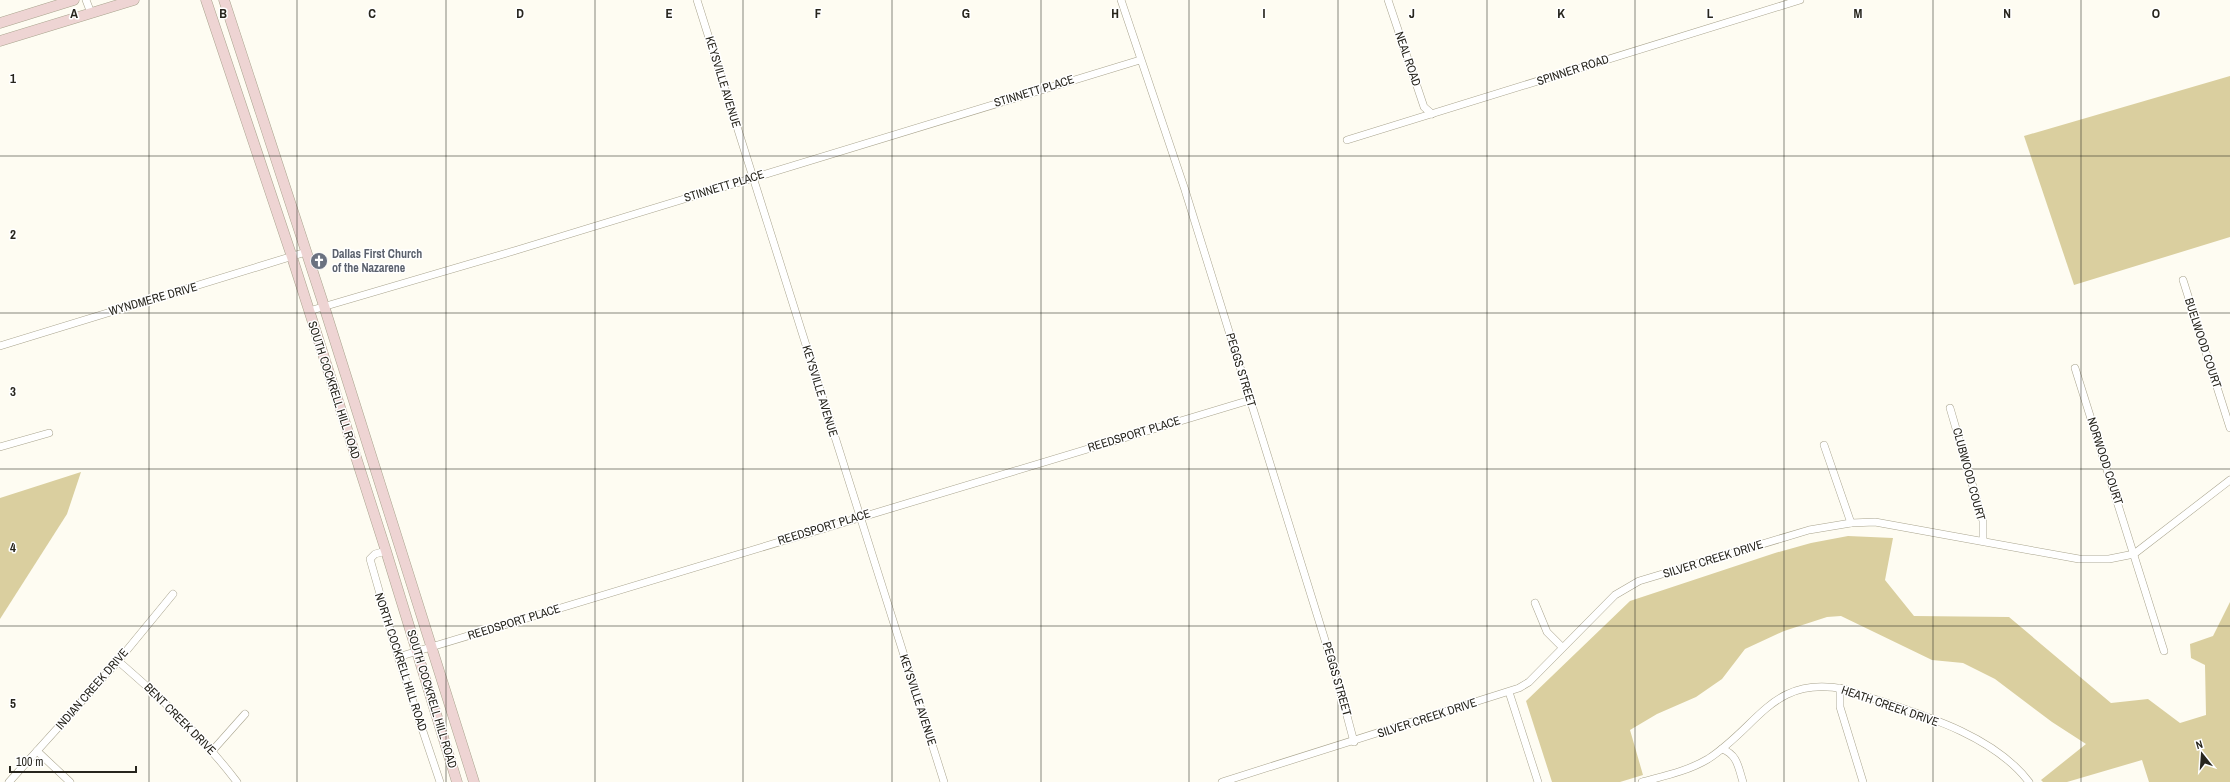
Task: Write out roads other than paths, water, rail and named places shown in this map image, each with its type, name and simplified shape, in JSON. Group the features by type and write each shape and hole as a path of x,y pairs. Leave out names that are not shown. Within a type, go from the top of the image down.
{"main road":[{"path":"0,23 74,0"},
{"path":"0,41 134,0"},
{"name":"SOUTH COCKRELL HILL ROAD","path":"206,0 292,257 386,551 457,782"},
{"name":"SOUTH COCKRELL HILL ROAD","path":"224,0 324,306 474,782"}],"street":[{"path":"86,0 91,13"},
{"name":"KEYSVILLE AVENUE","path":"697,0 944,782"},
{"name":"PEGGS STREET","path":"1121,0 1185,190 1338,682 1354,742"},
{"name":"NEAL ROAD","path":"1388,0 1424,107 1432,114"},
{"name":"SPINNER ROAD","path":"1347,140 1442,112 1800,0"},
{"name":"STINNETT PLACE","path":"309,311 517,250 752,177 1140,60"},
{"name":"WYNDMERE DRIVE","path":"0,346 306,252"},
{"name":"BUELWOOD COURT","path":"2183,280 2230,428"},
{"name":"NORWOOD COURT","path":"2075,368 2164,651"},
{"name":"REEDSPORT PLACE","path":"398,657 859,516 1250,400"},
{"name":"CLUBWOOD COURT","path":"1950,408 1983,520 1983,541"},
{"path":"0,447 49,432"},
{"path":"1824,445 1851,522"},
{"name":"SILVER CREEK DRIVE","path":"1222,782 1354,742 1509,692 1529,682 1615,595 1639,581 1810,530 1851,522 1875,522 2079,559 2109,559 2134,554 2230,480"},
{"name":"NORTH COCKRELL HILL ROAD","path":"386,551 375,554 370,559 398,657 440,782"},
{"name":"INDIAN CREEK DRIVE","path":"9,782 118,660 173,594"},
{"path":"1535,603 1547,632 1562,647"},
{"name":"BENT CREEK DRIVE","path":"118,660 179,716 213,750 237,782"},
{"name":"HEATH CREEK DRIVE","path":"1642,782 1688,768 1707,760 1722,749 1786,693 1808,686 1828,685 1957,729 2009,761 2029,782"},
{"path":"1840,688 1840,707 1863,782"},
{"path":"1509,692 1538,782"},
{"path":"213,750 245,714"},
{"path":"1722,749 1732,752 1743,782"},
{"path":"37,751 70,782"}],"place":[{"name":"Dallas First Church of the Nazarene","path":"319,261"}]}
